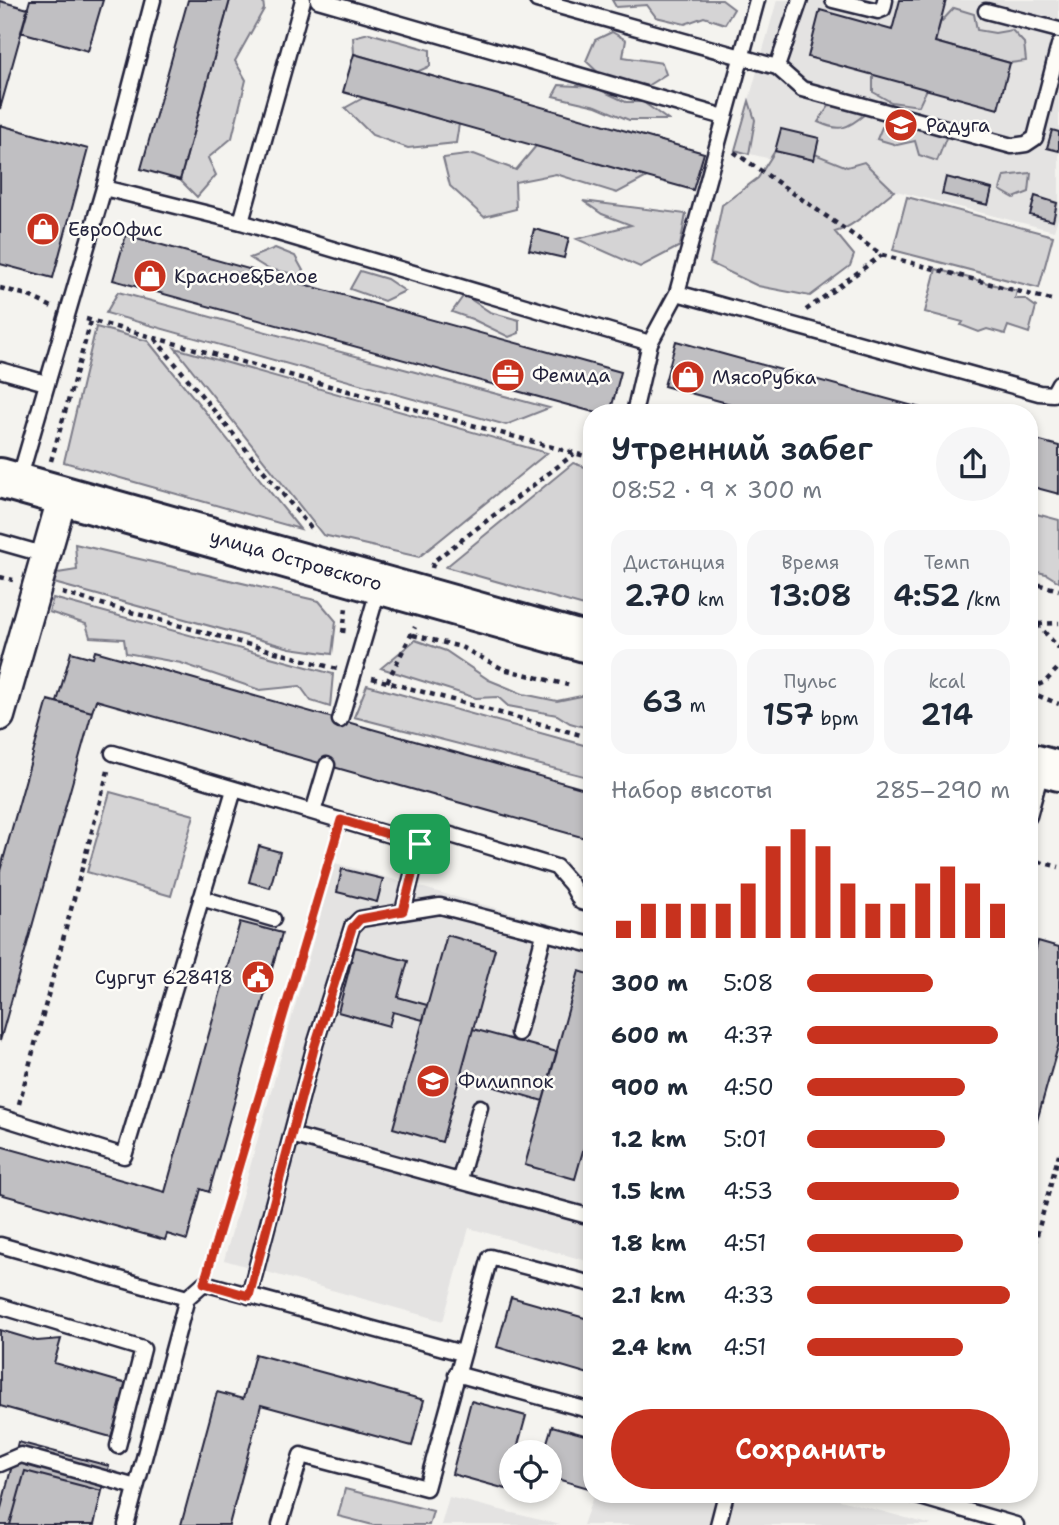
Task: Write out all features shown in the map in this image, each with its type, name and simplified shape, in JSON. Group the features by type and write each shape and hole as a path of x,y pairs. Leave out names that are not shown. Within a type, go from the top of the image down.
{"main road":[{"name":"улица Островского","path":"31,486 583,641"}],"street":[{"path":"0,716 46,555 31,486"}],"lane":[{"path":"31,486 46,383 104,188 153,0"},
{"path":"241,222 303,0"},
{"path":"318,0 724,117"},
{"path":"537,0 778,67 802,89 1012,146 1026,145 1035,138 1059,45"},
{"path":"636,404 650,342 677,293 757,0"},
{"path":"778,67 800,0"},
{"path":"833,0 878,11 883,9 885,0"},
{"path":"986,11 1059,30"},
{"path":"104,188 241,222 650,342"},
{"path":"677,293 1039,393 1053,394 1059,383"},
{"path":"0,370 46,383"},
{"path":"0,542 46,555"},
{"path":"340,720 346,671 365,579"},
{"path":"113,753 420,844 442,832 556,867 583,903"},
{"path":"313,812 327,765"},
{"path":"1038,784 1043,767"},
{"path":"0,1117 124,1156 234,790"},
{"path":"403,911 420,844"},
{"path":"201,898 273,919"},
{"path":"249,1296 315,1045 352,928 360,919 440,906 583,943"},
{"path":"518,1033 544,934"},
{"path":"460,1179 480,1107"},
{"path":"291,1135 583,1215"},
{"path":"0,1245 187,1298"},
{"path":"280,1525 301,1455 426,1488 490,1257 583,1282"},
{"path":"126,1525 187,1298 204,1283 462,1353"},
{"path":"0,1306 143,1349 118,1446"},
{"path":"456,1374 583,1409"},
{"path":"0,1464 21,1455 136,1487"},
{"path":"718,1525 724,1503"},
{"path":"938,1503 996,1522 1016,1525"}],"path":[{"path":"719,141 882,255 1051,300"},
{"path":"788,323 882,255"},
{"path":"0,288 27,295 68,314 91,321 583,455"},
{"path":"31,486 91,321"},
{"path":"155,338 312,531 322,534"},
{"path":"387,682 413,635 435,561 575,453"},
{"path":"0,577 583,736"},
{"path":"342,642 365,579"},
{"path":"1038,584 1059,590"},
{"path":"1038,624 1059,623"},
{"path":"1038,625 1059,648"},
{"path":"413,635 461,647 503,669 568,684"},
{"path":"341,656 346,671"},
{"path":"1038,686 1059,667"},
{"path":"1038,694 1059,704"},
{"path":"15,1122 113,753"},
{"path":"204,1283 341,820"},
{"path":"1038,861 1059,867"},
{"path":"1038,1231 1059,1154"}],"shaded area":[{"path":"230,0 263,0 264,9 235,61 246,80 232,138 208,158 216,175 197,197 180,180"},
{"path":"612,0 722,0 734,9 725,24 704,17 685,24 656,17 647,5 616,7"},
{"name":"Радуга","path":"777,0 1059,0 1059,215 1054,231 735,150"},
{"path":"954,8 974,14 977,30 995,33 1012,30 1024,43 1026,61 1010,63 935,42 940,23"},
{"path":"612,32 626,40 623,57 662,63 666,74 647,86 606,80 586,61 595,40"},
{"path":"369,33 430,50 430,66 417,72 354,54 353,37"},
{"path":"873,74 927,89 919,106 891,102 873,92"},
{"path":"559,85 594,87 626,102 643,102 668,120 629,120 596,106 553,96"},
{"path":"363,98 459,124 456,143 408,148 372,135 345,108"},
{"path":"749,101 755,120 749,154 735,150"},
{"path":"829,106 844,107 865,114 848,126 832,127 818,122"},
{"path":"882,127 937,127 946,138 937,161 919,155 915,141 897,145 877,139"},
{"path":"536,146 647,177 617,193 556,174 515,182 516,209 484,217 450,186 443,158 474,154 516,170"},
{"path":"775,151 813,160 815,154 847,167 864,162 894,191 858,220 835,232 854,255 850,266 810,296 758,286 710,263 722,205 758,178"},
{"path":"1031,173 1029,192 1014,198 1000,190 1004,176"},
{"path":"907,197 1053,236 1039,288 893,250"},
{"path":"583,201 686,214 680,246 640,267 577,239 631,225 602,214"},
{"path":"275,248 295,256 306,276 268,269 250,258"},
{"path":"936,269 1017,291 1015,299 1025,299 1036,307 1029,333 1008,326 1005,334 987,329 979,332 961,325 963,322 925,312"},
{"path":"360,271 387,279 405,291 384,301 350,289"},
{"path":"118,292 549,408 506,425 106,313"},
{"path":"464,295 490,312 519,320 519,333 509,337 452,312"},
{"path":"96,327 148,341 300,529 64,462"},
{"path":"175,348 547,453 419,557 323,535"},
{"path":"573,463 583,466 583,606 446,567"},
{"path":"1038,514 1059,520 1059,582 1038,572"},
{"path":"75,544 319,601 336,621 332,654 290,648 54,583 58,573 77,570"},
{"path":"53,598 333,674 330,707 311,701 300,686 260,690 181,663 126,653 124,639 90,637 86,624 49,612"},
{"path":"415,640 446,651 489,680 523,694 557,701 583,696 583,727 557,715 508,706 498,697 476,698 381,668"},
{"path":"367,685 583,745 583,776 354,717"},
{"path":"110,792 194,815 171,896 87,872"},
{"name":"Филиппок","path":"335,863 583,933 583,1260 469,1228 443,1321 224,1260"},
{"path":"345,1489 433,1511 429,1525 373,1525 338,1516"},
{"path":"449,1497 560,1525 441,1525"},
{"path":"591,1503 851,1503 932,1525 583,1525"}],"building":[{"path":"30,0 103,0 88,51 21,32"},
{"path":"188,0 230,0 180,180 141,169"},
{"path":"900,0 946,0 935,42 1010,63 998,109 808,57 820,10 892,30"},
{"path":"0,1 28,9 0,109"},
{"path":"354,54 704,153 693,190 343,92"},
{"path":"0,125 88,149 53,278 0,264"},
{"path":"781,129 819,138 814,160 775,151"},
{"path":"1052,130 1059,132 1059,151 1047,148"},
{"path":"946,177 992,189 988,205 942,194"},
{"path":"1035,196 1057,203 1053,221 1030,215"},
{"path":"534,229 569,238 564,258 529,250"},
{"path":"126,235 621,372 612,404 583,404 583,409 113,280"},
{"path":"676,341 906,404 731,404 664,386"},
{"path":"1038,440 1059,446 1059,494 1038,488"},
{"path":"95,651 583,788 583,837 96,700 92,712 57,702 71,652 93,658"},
{"path":"48,700 92,712 0,1041 0,871"},
{"path":"259,846 280,852 270,888 249,882"},
{"path":"342,869 383,879 377,902 337,892"},
{"path":"240,922 282,933 209,1192 201,1189 187,1240 167,1234 165,1240 0,1194 0,1146 165,1192"},
{"path":"447,935 495,949 442,1142 393,1128"},
{"path":"1038,941 1059,947 1059,1043 1038,1117"},
{"path":"355,947 408,961 398,997 427,1005 423,1020 393,1012 389,1026 338,1012"},
{"path":"579,971 583,972 583,1151 575,1179 525,1165"},
{"path":"473,1029 557,1052 543,1101 460,1077"},
{"path":"511,1297 583,1317 583,1372 497,1347"},
{"path":"0,1330 37,1341 61,1339 54,1363 127,1384 111,1437 0,1406"},
{"path":"255,1354 424,1400 412,1446 261,1405 229,1525 181,1525 217,1392 243,1399"},
{"path":"471,1401 526,1416 519,1440 499,1440 499,1487 452,1474"},
{"path":"552,1426 583,1435 583,1486 562,1480 562,1440 548,1440"},
{"path":"18,1442 109,1466 102,1491 25,1471 10,1525 0,1525 0,1512"},
{"path":"25,1471 102,1491 94,1525 10,1525"}],"place":[{"name":"Радуга","path":"901,125"},
{"name":"ЕвроОфис","path":"43,229"},
{"name":"Красное&Белое","path":"150,276"},
{"name":"Фемида","path":"508,375"},
{"name":"МясоРубка","path":"688,377"},
{"name":"Сургут 628418","path":"258,977"},
{"name":"Филиппок","path":"433,1081"}],"route":[{"path":"341,820 420,844 403,911 360,919 352,928 315,1045 249,1296 204,1283 341,820"}]}
